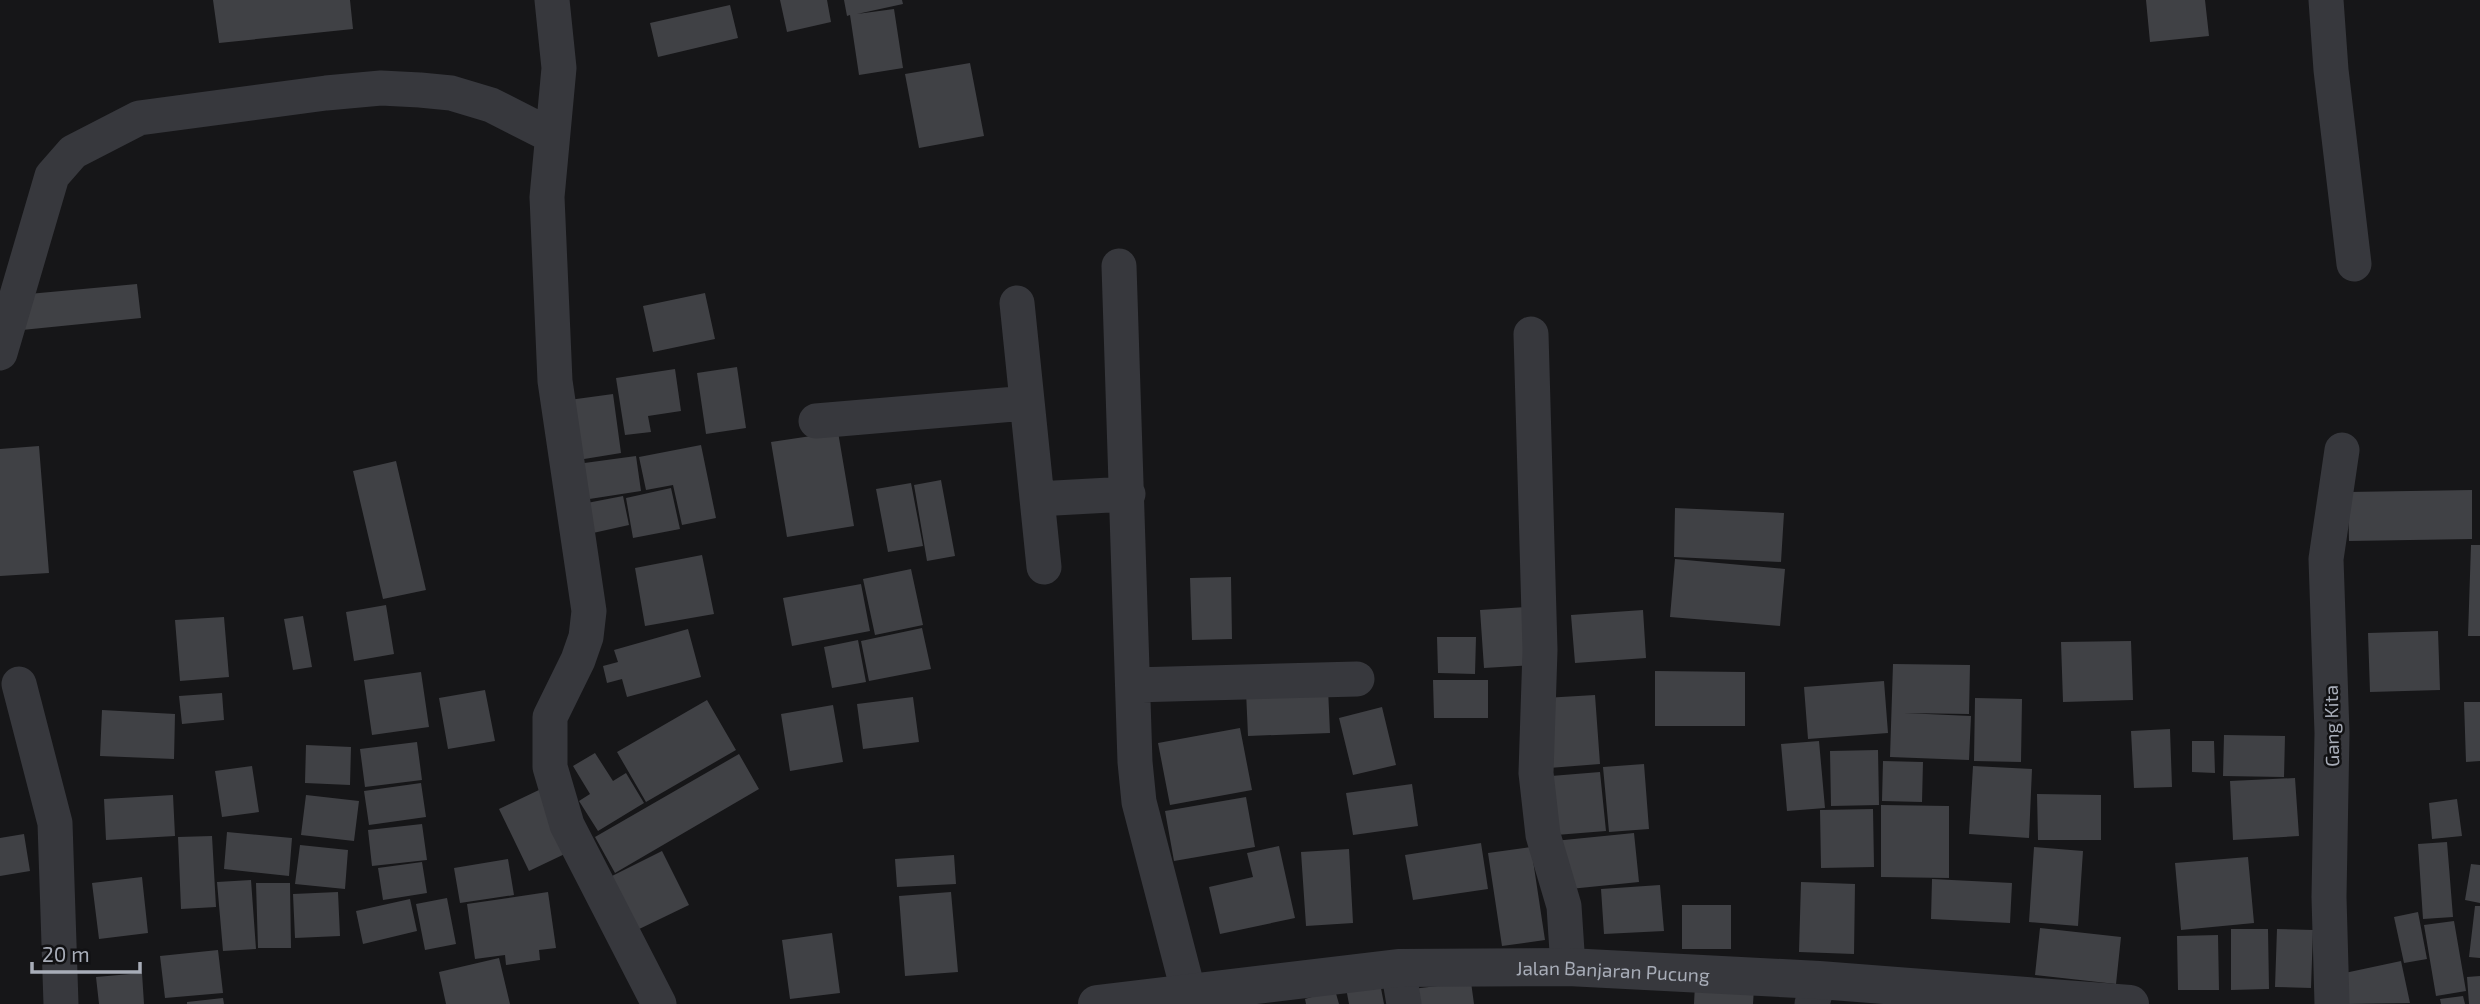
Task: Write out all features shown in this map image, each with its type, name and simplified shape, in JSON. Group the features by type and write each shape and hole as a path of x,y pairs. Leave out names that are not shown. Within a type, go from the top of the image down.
{"street":[{"path":"552,0 559,68 547,197 555,381 589,611 586,637 579,660 550,718 550,767 567,825 659,1004"},
{"path":"2326,0 2330,70 2354,264"},
{"path":"0,353 52,176 73,152 139,118 381,88 451,93 491,105 552,136"},
{"path":"1118,266 1139,802 1189,993"},
{"path":"1017,303 1044,567"},
{"path":"1531,334 1540,650 1536,773 1543,835 1564,906 1568,967"},
{"path":"816,421 1027,403"},
{"name":"Gang Kita","path":"2332,1004 2329,897 2332,733 2326,559 2342,450"},
{"path":"1037,499 1128,494"},
{"path":"1133,685 1357,679"},
{"path":"19,684 55,823 61,1004"},
{"name":"Jalan Banjaran Pucung","path":"1097,1004 1189,993 1401,986 1568,967 1816,992 2130,1004"}],"building":[{"path":"213,0 350,0 353,29 219,43"},
{"path":"780,0 827,0 831,22 787,32"},
{"path":"844,0 902,0 903,4 857,14 894,9 903,68 859,75 850,15 847,16"},
{"path":"2146,0 2205,0 2209,36 2150,42"},
{"path":"730,5 738,38 658,57 650,23"},
{"path":"970,63 984,136 919,148 905,74"},
{"path":"137,284 141,318 22,330 18,295"},
{"path":"705,293 715,339 653,352 643,306"},
{"path":"737,367 746,428 706,434 697,373"},
{"path":"675,369 681,411 648,416 651,432 625,435 616,378"},
{"path":"613,394 621,453 578,460 569,400"},
{"path":"838,432 854,526 787,537 771,442"},
{"path":"701,445 716,518 682,525 673,485 646,490 639,457"},
{"path":"39,446 49,573 0,576 0,449"},
{"path":"636,456 641,491 583,500 577,464"},
{"path":"396,461 426,590 383,599 353,471"},
{"path":"941,480 955,556 927,561 914,485"},
{"path":"911,483 923,546 888,552 876,489"},
{"path":"671,488 680,529 633,538 626,498"},
{"path":"2472,490 2472,539 2349,541 2348,492"},
{"path":"623,496 629,525 593,533 587,503"},
{"path":"1675,508 1784,513 1781,562 1674,557"},
{"path":"2471,545 2480,545 2480,636 2468,636"},
{"path":"702,555 714,614 645,626 635,568"},
{"path":"1675,559 1785,569 1780,626 1670,617"},
{"path":"911,569 923,625 875,635 863,579"},
{"path":"1231,577 1232,639 1192,640 1190,578"},
{"path":"861,584 870,631 792,646 783,598"},
{"path":"386,605 394,654 354,661 346,612"},
{"path":"1527,607 1532,665 1484,668 1480,610"},
{"path":"1643,610 1646,658 1575,663 1571,615"},
{"path":"303,616 312,667 293,670 284,619"},
{"path":"224,617 229,677 180,681 175,620"},
{"path":"922,628 931,669 869,681 861,641"},
{"path":"688,629 701,677 627,697 622,679 607,683 603,666 618,662 614,650"},
{"path":"2438,631 2440,690 2370,692 2368,633"},
{"path":"1437,637 1476,637 1475,674 1438,673"},
{"path":"858,640 866,682 832,688 824,647"},
{"path":"2131,641 2133,700 2063,702 2061,642"},
{"path":"1893,664 1970,665 1969,714 1904,713 1971,716 1969,760 1890,757"},
{"path":"1655,671 1745,672 1745,726 1655,726"},
{"path":"421,672 429,727 372,735 364,680"},
{"path":"1433,680 1488,680 1488,718 1434,718"},
{"path":"1884,681 1888,733 1808,739 1804,687"},
{"path":"1328,688 1330,733 1248,736 1246,691"},
{"path":"485,690 495,741 448,749 439,698"},
{"path":"222,693 224,720 182,724 179,696"},
{"path":"1595,695 1600,764 1549,768 1544,698"},
{"path":"913,697 919,742 863,749 857,704"},
{"path":"1975,698 2022,699 2021,762 1974,761"},
{"path":"707,700 736,750 646,802 617,752"},
{"path":"2464,702 2480,702 2480,761 2466,762"},
{"path":"833,705 843,762 790,771 781,714"},
{"path":"1382,707 1396,765 1353,775 1339,718"},
{"path":"102,710 175,714 174,759 100,756"},
{"path":"1240,728 1252,790 1170,805 1158,743"},
{"path":"2170,729 2172,787 2134,788 2131,731"},
{"path":"2224,735 2285,736 2284,777 2223,776"},
{"path":"1819,741 1825,808 1787,811 1781,744"},
{"path":"2192,741 2214,741 2215,773 2192,772"},
{"path":"417,742 422,780 365,787 360,749"},
{"path":"306,745 351,747 350,785 305,783"},
{"path":"1878,750 1879,805 1831,806 1830,751"},
{"path":"595,753 613,781 626,773 644,803 598,831 579,801 590,794 573,766"},
{"path":"739,754 759,789 615,873 595,837"},
{"path":"1883,761 1923,762 1922,802 1882,801"},
{"path":"1644,764 1649,829 1609,832 1603,767"},
{"path":"252,766 259,812 222,817 215,771"},
{"path":"1973,766 2032,769 2029,838 1969,834"},
{"path":"1600,772 1606,831 1556,835 1551,776"},
{"path":"2295,778 2299,836 2233,840 2230,781"},
{"path":"421,783 426,817 369,825 364,791"},
{"path":"1412,784 1418,826 1353,835 1346,793"},
{"path":"541,789 571,851 529,871 499,809"},
{"path":"2037,794 2101,795 2101,840 2038,840"},
{"path":"173,795 175,836 106,840 104,799"},
{"path":"306,795 359,801 354,841 301,835"},
{"path":"1246,797 1255,847 1174,861 1165,811"},
{"path":"2457,799 2462,836 2432,839 2429,803"},
{"path":"1881,805 1949,806 1949,878 1881,877"},
{"path":"1873,809 1874,867 1821,868 1820,810"},
{"path":"422,824 427,860 372,866 368,830"},
{"path":"227,832 292,838 289,876 224,869"},
{"path":"1634,833 1639,882 1560,890 1554,841"},
{"path":"24,834 30,871 0,876 0,838"},
{"path":"212,836 216,907 181,909 178,837"},
{"path":"2447,842 2453,917 2423,919 2418,844"},
{"path":"1481,843 1488,889 1413,900 1405,855"},
{"path":"300,845 348,850 345,889 295,884"},
{"path":"1279,846 1295,918 1220,934 1209,887 1253,877 1247,853"},
{"path":"1531,847 1545,940 1502,946 1488,853"},
{"path":"2034,847 2083,851 2078,926 2029,922"},
{"path":"1349,849 1353,923 1306,926 1301,852"},
{"path":"662,851 689,905 633,932 606,879"},
{"path":"954,855 956,884 897,887 895,859"},
{"path":"2248,857 2254,923 2181,930 2175,863"},
{"path":"508,859 514,895 460,903 454,868"},
{"path":"422,862 427,893 383,900 378,868"},
{"path":"2471,864 2480,865 2480,903 2465,900"},
{"path":"142,877 148,933 99,939 92,883"},
{"path":"1932,879 2012,883 2010,923 1931,919"},
{"path":"251,880 256,949 223,951 217,882"},
{"path":"1801,882 1855,884 1854,954 1799,952"},
{"path":"256,883 290,883 291,948 258,948"},
{"path":"1660,885 1664,931 1604,934 1601,889"},
{"path":"338,892 340,936 295,938 293,894"},
{"path":"548,892 556,948 539,950 540,960 506,965 505,955 475,959 467,904"},
{"path":"951,892 958,972 905,976 899,896"},
{"path":"447,898 456,944 425,950 416,904"},
{"path":"410,899 417,931 363,944 356,911"},
{"path":"1682,905 1731,905 1731,949 1682,949"},
{"path":"2475,906 2480,906 2480,958 2469,957"},
{"path":"2418,912 2427,959 2404,963 2394,917"},
{"path":"2454,921 2466,991 2436,996 2424,925"},
{"path":"2040,928 2121,937 2116,984 2035,975"},
{"path":"2231,929 2268,929 2269,989 2231,990"},
{"path":"2277,929 2313,930 2311,988 2275,987"},
{"path":"832,933 840,993 790,999 782,940"},
{"path":"2218,935 2219,990 2178,990 2177,936"},
{"path":"218,950 223,993 165,998 160,956"},
{"path":"499,958 510,1004 446,1004 439,972"},
{"path":"2401,961 2410,1003 2347,1004 2340,974"},
{"path":"142,973 144,1004 99,1004 96,977"},
{"path":"2480,976 2480,1004 2469,1004 2467,977"},
{"path":"1471,982 1474,1004 1414,1004 1412,989"},
{"path":"1380,983 1384,1004 1349,1004 1346,988"},
{"path":"1695,984 1754,988 1753,1004 1694,1004"},
{"path":"1335,990 1339,1004 1306,1004 1305,999"},
{"path":"2463,996 2465,1004 2441,1004 2440,999"},
{"path":"223,998 224,1004 187,1004 187,1002"}]}
